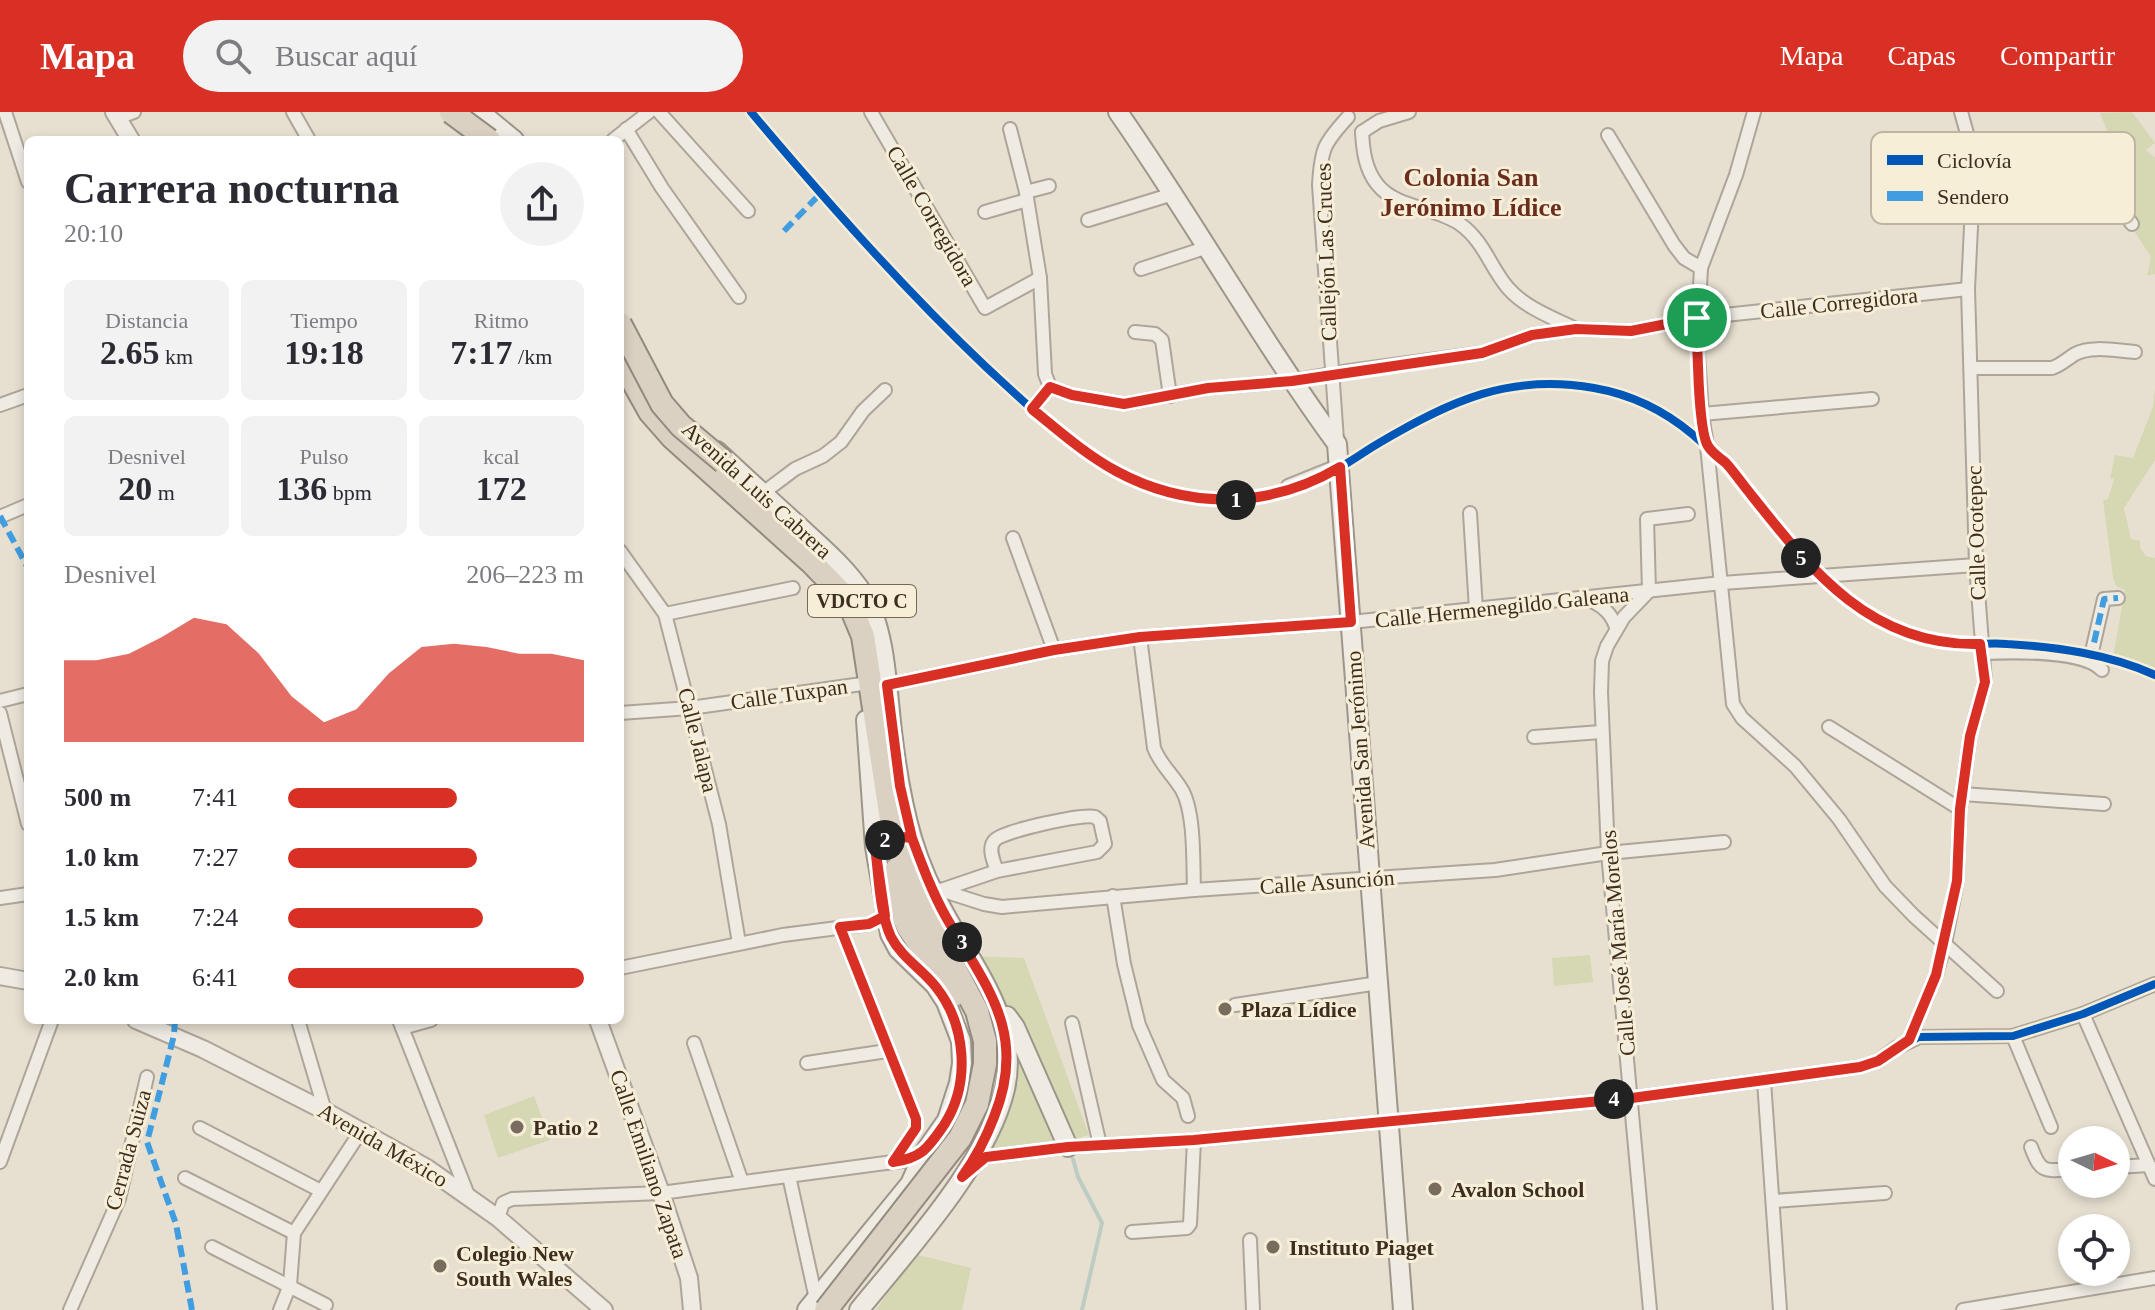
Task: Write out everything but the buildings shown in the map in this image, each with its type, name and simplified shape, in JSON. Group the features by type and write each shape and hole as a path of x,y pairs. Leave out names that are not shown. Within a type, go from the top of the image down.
{"highway":[{"path":"451,112 484,136"},
{"path":"476,121 504,136"},
{"name":"VDCTO C","path":"624,332 671,416 843,573 859,595 874,634 895,794 906,845 920,884 993,1022 997,1060 986,1114 963,1152 840,1310"},
{"name":"VDCTO C","path":"624,365 650,412 672,437 811,562 848,600 863,636 894,843 926,918 977,1011 985,1041 985,1064 977,1104 960,1138 817,1307"},
{"path":"894,843 898,890 908,927 962,1008 974,1051 975,1073 962,1117 939,1154 918,1177"}],"main road":[{"path":"443,112 476,121"},
{"name":"Avenida San Jerónimo","path":"1118,112 1292,381 1337,444 1403,1310"},
{"name":"Avenida Luis Cabrera","path":"624,331 663,404 830,555 865,596 872,611 887,685 900,786 888,925"},
{"name":"Avenida Luis Cabrera","path":"624,379 656,427 840,603 856,637 862,684 894,843 936,888 1005,1029 1008,1050 1005,1089 988,1131 962,1177 859,1310"},
{"path":"817,1307 918,1177 953,1140 966,1118 977,1085 979,1042 972,1015 946,972 888,925"},
{"path":"817,1307 893,1216 918,1177 951,1109 962,1063 961,1041 954,1019 935,985 898,949 888,925"},
{"path":"985,985 1015,1027 1068,1147"},
{"path":"851,1310 924,1221 963,1166 1001,1101"}],"street":[{"path":"5,112 24,170"},
{"path":"129,136 116,115 134,112"},
{"path":"293,112 307,136"},
{"path":"618,136 649,112"},
{"path":"659,112 748,211"},
{"name":"Calle Corregidora","path":"871,112 985,308 1040,278"},
{"path":"1409,112 1379,121 1362,132 1363,150 1378,186 1398,199 1435,211 1460,224 1477,241 1508,288 1539,312 1576,329"},
{"path":"1754,112 1736,175 1701,268 1697,318 1702,414 1733,704 1742,718 1795,766 1839,819 1885,886 1997,991"},
{"name":"Calle Ocotepec","path":"1961,112 1967,132"},
{"name":"Callejón Las Cruces","path":"1337,444 1319,185 1320,156 1346,115 1362,132"},
{"path":"626,129 662,188 739,297"},
{"path":"1010,129 1027,196 1040,278 1045,374 1050,387 1032,409"},
{"path":"1608,135 1674,245 1684,258 1701,268"},
{"path":"985,212 1049,186"},
{"path":"1088,220 1173,194"},
{"name":"Calle Ocotepec","path":"1909,1040 1936,975 1945,943 1957,881 1960,809 1970,736 1985,682 1976,565 1968,289 1971,224"},
{"path":"1141,269 1208,247"},
{"name":"Calle Corregidora","path":"1050,387 1072,395 1124,404 1208,388 1292,381 1482,353 1532,335 1576,329 1631,331 1697,318 1968,289"},
{"path":"1135,332 1155,334 1162,340 1170,396"},
{"path":"1971,368 2052,368 2064,364 2076,353 2089,350 2135,352"},
{"path":"763,493 795,469 823,456 841,442 863,411 885,390"},
{"path":"0,405 24,396"},
{"path":"1702,414 1872,399"},
{"path":"1288,486 1340,465"},
{"path":"2,516 24,507"},
{"path":"1470,513 1476,610"},
{"path":"1649,591 1647,519 1688,514"},
{"path":"1013,538 1054,650"},
{"name":"Calle Jalapa","path":"624,557 665,614 719,824 739,943"},
{"name":"Calle Hermenegildo Galeana","path":"887,685 1054,650 1140,637 1351,622 1722,583 1976,565"},
{"path":"665,614 793,588"},
{"name":"Calle José María Morelos","path":"1649,591 1616,627 1602,661 1601,732 1608,853 1650,1310"},
{"path":"2090,660 2104,599 2118,598"},
{"path":"1586,599 1612,615 1616,627"},
{"path":"1140,637 1154,748 1158,759 1183,792 1187,806 1194,890"},
{"path":"1982,653 2036,653 2090,660 2102,670"},
{"name":"Calle Tuxpan","path":"624,713 690,708 862,684"},
{"path":"0,701 24,695"},
{"path":"0,713 24,807"},
{"path":"1829,727 1960,809"},
{"path":"1534,737 1601,732"},
{"path":"0,775 15,770"},
{"path":"1962,794 2104,804"},
{"path":"936,888 994,872 1097,852 1105,844 1100,821 1091,816 1022,829 1003,836 991,846 994,872"},
{"name":"Calle Asunción","path":"936,888 1002,907 1113,896 1495,870 1608,853 1724,842"},
{"path":"0,898 24,895"},
{"path":"1113,896 1124,964 1139,1025 1163,1080 1183,1098 1188,1116"},
{"path":"624,967 739,943 840,927 888,925"},
{"path":"840,927 916,1119 916,1128 893,1162"},
{"path":"0,976 24,980"},
{"path":"1235,1005 1378,983"},
{"path":"962,1177 986,1157 1068,1147 1194,1140 1632,1098 1860,1067 1878,1061 1909,1040 1930,1035 2013,1036 2083,1014 2155,984"},
{"path":"2083,1014 2155,1179"},
{"path":"1072,1023 1100,1145"},
{"path":"0,1162 51,1024"},
{"name":"Avenida México","path":"147,1024 325,1111 427,1168 498,1218 604,1310"},
{"path":"299,1024 325,1111"},
{"path":"401,1024 468,1195"},
{"name":"Calle Emiliano Zapata","path":"599,1024 689,1278 692,1310"},
{"path":"2013,1036 2051,1127"},
{"path":"694,1043 742,1182"},
{"path":"807,1063 887,1051"},
{"name":"Cerrada Suiza","path":"70,1310 119,1199 147,1077"},
{"path":"1764,1081 1780,1310"},
{"path":"200,1128 321,1191"},
{"path":"280,1310 290,1285 294,1233 361,1131"},
{"path":"1132,1232 1187,1228 1190,1224 1194,1140"},
{"path":"2031,1147 2038,1166 2058,1169"},
{"path":"498,1218 503,1203 512,1199 661,1193 911,1160 918,1177"},
{"path":"2130,1166 2149,1165"},
{"path":"789,1176 817,1307"},
{"path":"185,1178 294,1233"},
{"path":"1773,1201 1885,1193"},
{"path":"1250,1240 1253,1310"},
{"path":"212,1247 326,1305"},
{"path":"1963,1310 2155,1278"}],"green space":[{"path":"2132,112 2155,143 2146,150 2155,158 2155,274 2147,276 2151,257 2130,224 2135,224 2135,132 2108,132 2100,113 2090,113"},
{"path":"2155,388 2155,460 2124,508 2131,539 2140,541 2140,548 2146,556 2155,558 2155,675 2113,657 2125,590 2116,586 2113,577 2103,500 2108,499 2114,479 2110,478 2115,455 2133,458 2153,407"},
{"path":"1590,955 1593,982 1554,986 1552,958"},
{"path":"968,956 1024,958 1089,1135 986,1157 1003,1053 996,1012"},
{"name":"Patio 2","path":"534,1096 550,1140 498,1158 484,1115"},
{"path":"914,1254 971,1268 962,1310 876,1310"}],"waterway":[{"path":"1073,1159 1078,1177 1102,1223 1082,1310"}],"marked path":[{"path":"784,231 821,193"},
{"path":"0,516 24,561"},
{"path":"2090,660 2104,599 2118,598"},
{"path":"175,1024 147,1142 176,1224 192,1310"}],"cycle path":[{"path":"751,112 865,243 986,367 1025,403 1087,452 1157,488 1222,500 1266,496 1328,474 1431,415 1482,394 1535,384 1594,388 1641,402 1680,424 1713,453 1799,555 1832,587 1869,614 1932,639 2064,650 2120,662 2155,675"},
{"path":"962,1177 986,1157 1068,1147 1194,1140 1632,1098 1860,1067 1878,1061 1919,1037 2013,1036 2083,1014 2155,984"}],"place":[{"name":"Plaza Lídice","path":"1225,1009"},
{"name":"Patio 2","path":"517,1127"},
{"name":"Avalon School","path":"1435,1189"},
{"name":"Instituto Piaget","path":"1273,1247"},
{"name":"Colegio New South Wales","path":"440,1266"}],"district":[{"name":"Colonia San Jerónimo Lídice","path":"1471,192"}],"route":[{"path":"1697,318 1631,331 1576,329 1532,335 1482,353 1292,381 1208,388 1124,404 1099,402 1050,387 1032,409 1079,447 1114,470 1154,488 1182,496 1248,500 1304,485 1340,467 1351,622 1140,637 1054,650 887,685 900,786 912,838 892,836 875,847 885,916 898,949 935,985 946,1002 961,1041 962,1063 951,1109 936,1136 924,1153 911,1160 893,1162 916,1128 916,1119 840,927 869,924 885,916 881,891 875,847 892,836 904,836 912,838 928,881 971,956 1005,1029 1009,1062 1005,1089 988,1131 962,1177 986,1157 1068,1147 1194,1140 1632,1098 1860,1067 1878,1061 1909,1040 1936,975 1957,881 1960,809 1970,736 1985,682 1980,644 1939,640 1883,621 1842,596 1800,556 1726,464 1707,446 1702,414 1697,318"}]}
